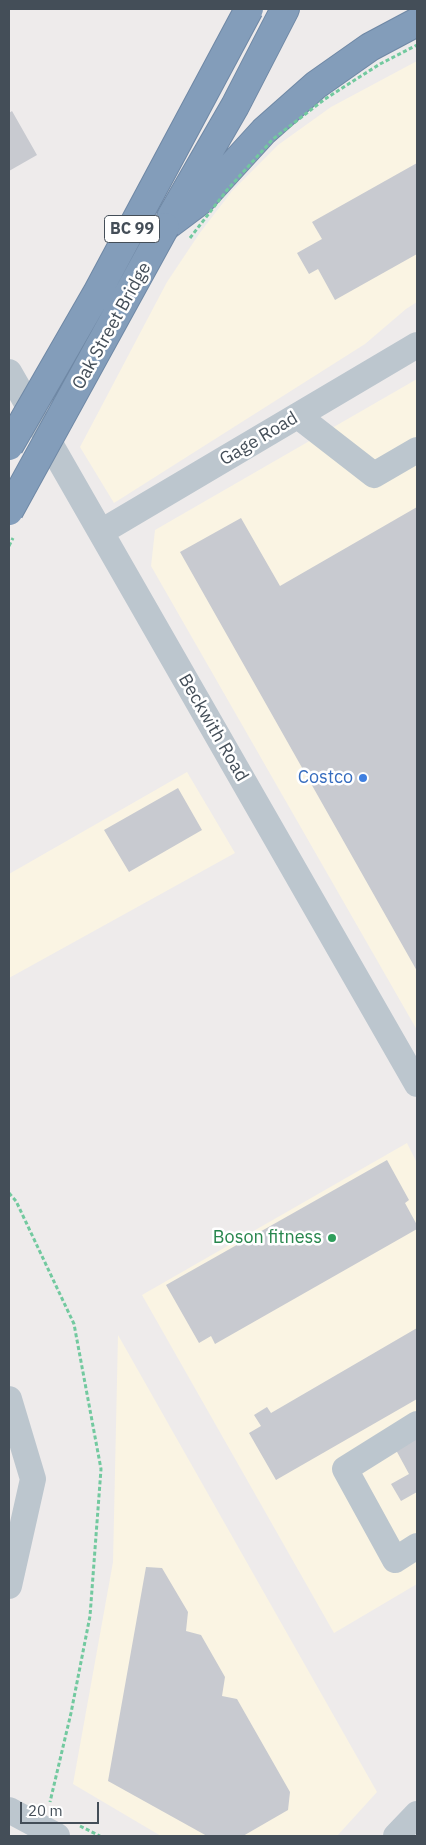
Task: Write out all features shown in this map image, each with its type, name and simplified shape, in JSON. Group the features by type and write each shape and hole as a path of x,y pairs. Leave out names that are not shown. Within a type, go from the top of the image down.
{"highway":[{"name":"Oak Street Bridge","path":"9,446 96,293 249,9"},
{"name":"Oak Street Bridge","path":"12,524 177,234 235,106 285,9"},
{"path":"177,234 201,200 264,131 316,85 370,48 417,22"}],"street":[{"name":"Gage Road","path":"101,532 417,345"},
{"name":"Beckwith Road","path":"9,372 417,1084"},
{"path":"298,416 374,475 417,450"},
{"path":"9,1399 33,1479 9,1586"},
{"path":"417,1424 345,1469 395,1560 417,1546"},
{"path":"396,1836 417,1814"},
{"path":"27,1819 57,1836"}],"path":[{"path":"177,234 227,190 273,139 325,99 380,64 417,45"},
{"path":"9,546 12,524"},
{"path":"9,1193 16,1201 74,1324 101,1469 90,1616 71,1713 27,1819"}],"shaded area":[{"path":"417,61 417,302 365,344 114,503 80,447 167,282 199,234 232,191 278,145 331,107"},
{"path":"417,379 417,1030 151,566 155,530"},
{"path":"187,772 235,853 9,978 9,874"},
{"path":"407,1143 417,1163 417,1584 334,1633 142,1295"},
{"path":"118,1335 377,1792 337,1836 161,1836 73,1784 113,1562"}],"building":[{"path":"12,111 37,155 9,171 9,113"},
{"path":"417,163 417,254 335,300 318,269 309,274 297,253 322,239 312,222"},
{"name":"Costco","path":"417,507 417,971 180,552 241,518 280,586"},
{"path":"178,788 202,830 129,872 104,830"},
{"path":"387,1160 409,1200 405,1203 417,1225 417,1229 215,1344 211,1336 199,1343 166,1285"},
{"path":"417,1328 417,1399 276,1480 249,1433 261,1426 254,1415 267,1407 271,1413"},
{"path":"417,1437 417,1492 401,1501 391,1484 409,1474 396,1450"},
{"path":"146,1567 162,1568 188,1612 186,1631 201,1635 225,1677 222,1696 237,1699 290,1792 288,1810 243,1836 207,1836 108,1781"}],"place":[{"name":"Costco","path":"363,778"},
{"name":"Boson fitness","path":"332,1238"}]}
